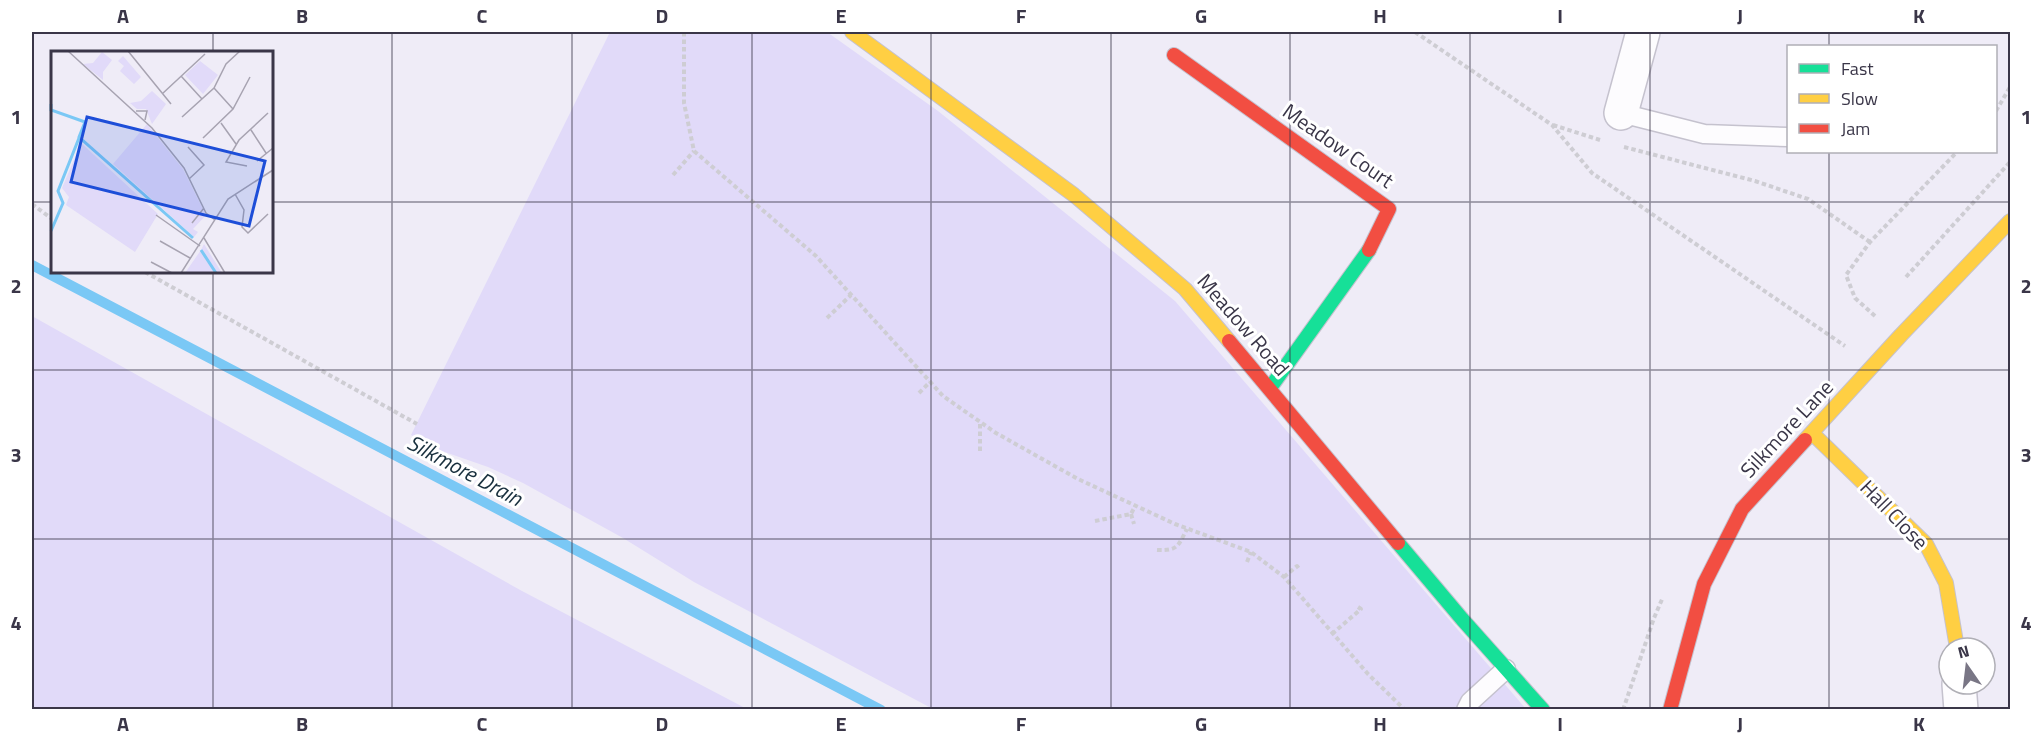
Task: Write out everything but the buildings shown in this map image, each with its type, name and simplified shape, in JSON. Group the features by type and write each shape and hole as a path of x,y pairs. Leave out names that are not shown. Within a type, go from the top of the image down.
{"street":[{"name":"Meadow Road","path":"852,32 1074,195 1185,289 1462,619 1542,710"},
{"path":"1619,129 1643,32"},
{"name":"Meadow Court","path":"1174,55 1389,209 1367,253 1270,388"},
{"name":"Silkmore Lane","path":"1670,710 1704,584 1742,509 2010,220"},
{"name":"Hall Close","path":"1812,433 1926,544 1946,583 1957,636"}],"lane":[{"path":"1619,129 1787,137"},
{"path":"1466,710 1470,702 1506,669"}],"path":[{"path":"684,32 684,103 694,151 816,256 943,396 996,434 1078,479 1187,529 1251,552 1284,577 1368,674 1402,708"},
{"path":"1415,32 1552,125 1592,173 1845,346"},
{"path":"1997,108 2010,87"},
{"path":"1552,125 1604,142"},
{"path":"1619,129 1808,199 1870,242"},
{"path":"673,175 694,151"},
{"path":"1881,306 1873,315 1855,298 1846,275 1870,242 1956,153"},
{"path":"1904,280 2010,162"},
{"path":"750,207 754,203"},
{"path":"32,204 51,218"},
{"path":"147,273 417,424"},
{"path":"827,318 851,294"},
{"path":"919,393 930,382"},
{"path":"980,422 980,451"},
{"path":"1134,524 1131,514 1135,506"},
{"path":"1095,521 1131,514"},
{"path":"1157,550 1171,551 1179,546 1187,529"},
{"path":"1247,562 1251,552"},
{"path":"1284,577 1297,566 1300,570"},
{"path":"1332,634 1361,609 1358,607"}],"shaded area":[{"path":"610,32 827,32 938,111 1175,301 1526,709 933,709 694,582 623,538 523,483 488,467 439,450 411,435"},
{"path":"32,316 522,591 747,709 32,709"}],"waterway":[{"name":"Silkmore Drain","path":"32,265 881,710"}],"traffic: fast":[{"path":"1270,388 1369,250"},
{"path":"1398,543 1543,710"}],"traffic: slow":[{"path":"852,32 1074,195 1185,289 1229,341"},
{"path":"1805,440 2010,221"},
{"path":"1812,433 1926,544 1946,583 1955,636"}],"traffic: jam":[{"path":"1174,55 1389,209 1369,250"},
{"path":"1229,341 1398,543"},
{"path":"1670,710 1704,584 1742,509 1805,440"}]}
